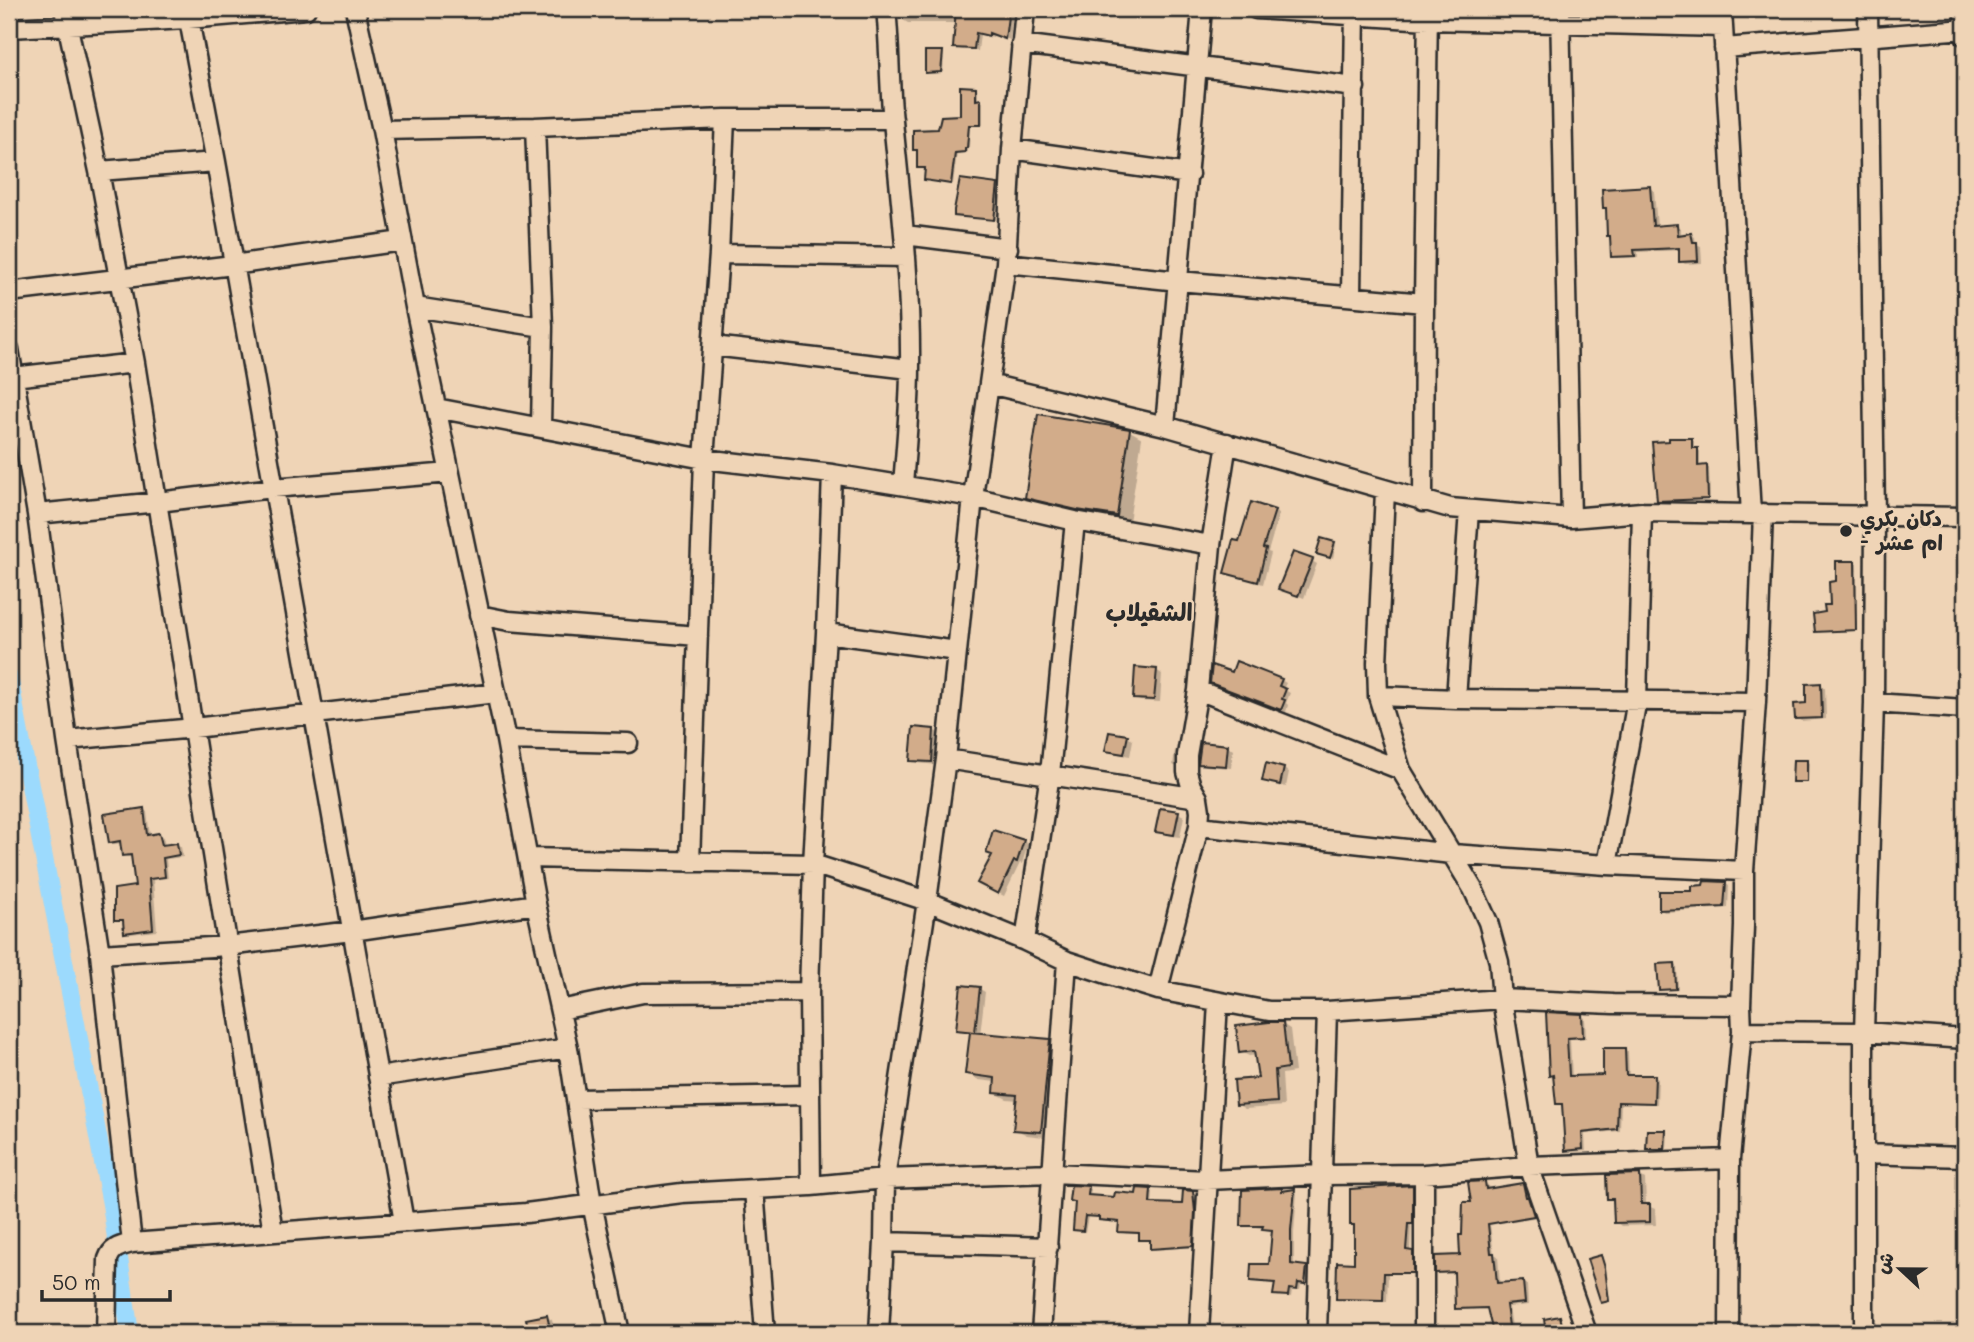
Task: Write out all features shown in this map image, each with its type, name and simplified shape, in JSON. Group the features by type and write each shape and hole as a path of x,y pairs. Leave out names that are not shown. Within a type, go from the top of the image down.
{"street":[{"path":"9,28 65,17 306,9"},
{"path":"355,9 506,740 536,904 568,1048 592,1204 620,1333"},
{"path":"886,9 892,119 905,235 911,369 903,485"},
{"path":"879,1333 885,1179 946,760 973,497 1007,255 1012,149 1025,9"},
{"path":"1165,426 1202,9"},
{"path":"1256,9 1560,16 1723,27"},
{"path":"1722,9 1757,514 1756,702 1744,871 1742,1031 1730,1159 1729,1333"},
{"path":"1864,1333 1864,1032 1874,704 1875,515 1868,9"},
{"path":"1964,9 1965,36"},
{"path":"1351,295 1355,13"},
{"path":"188,14 404,1222"},
{"path":"1423,502 1428,14"},
{"path":"1560,16 1571,518"},
{"path":"65,17 99,171 135,363 274,1232"},
{"path":"1724,48 1965,29"},
{"path":"1021,44 1354,87"},
{"path":"382,130 724,119 892,119"},
{"path":"690,862 704,459 719,254 724,119"},
{"path":"535,127 542,327 541,426"},
{"path":"1012,149 1189,174"},
{"path":"99,171 216,162"},
{"path":"905,235 1007,255 1179,281 1424,303"},
{"path":"9,292 402,241"},
{"path":"719,254 906,257"},
{"path":"415,307 542,327"},
{"path":"713,346 911,369"},
{"path":"9,349 17,455 37,514 67,740 100,954 132,1243"},
{"path":"13,377 135,363"},
{"path":"989,384 1165,426 1450,509 1571,518 1642,512 1965,517"},
{"path":"436,408 704,459 832,474 973,497 1075,521 1211,545"},
{"path":"1158,990 1199,826 1198,797 1187,772 1188,755 1198,690 1211,545 1227,443"},
{"path":"37,514 450,472"},
{"path":"811,1186 809,992 832,474"},
{"path":"1385,491 1377,663 1378,696 1401,770 1473,890 1488,922 1499,962 1502,999 1529,1166 1587,1333"},
{"path":"1456,699 1469,510"},
{"path":"1607,865 1637,700 1642,512"},
{"path":"1025,942 1050,774 1075,521"},
{"path":"479,615 509,621 698,636"},
{"path":"826,633 957,651"},
{"path":"1198,690 1401,770"},
{"path":"67,740 496,693"},
{"path":"1378,696 1756,702"},
{"path":"1874,704 1965,709"},
{"path":"506,740 628,743"},
{"path":"946,760 1198,797"},
{"path":"1199,826 1452,854 1744,871"},
{"path":"528,858 813,864 927,901 1067,961 1158,990 1269,1011 1327,1012 1502,999 1741,1005"},
{"path":"100,954 227,946 536,904"},
{"path":"1041,1333 1067,961"},
{"path":"560,1010 643,993 809,992"},
{"path":"1199,1333 1218,1002"},
{"path":"1317,1333 1327,1012"},
{"path":"1742,1031 1864,1032 1965,1039"},
{"path":"378,1077 568,1048"},
{"path":"577,1099 810,1095"},
{"path":"1863,1154 1965,1157"},
{"path":"106,1333 108,1259 116,1248 132,1243 526,1213 682,1193 885,1179 1052,1173 1207,1180 1424,1174 1529,1166 1730,1159"},
{"path":"1424,1174 1424,1333"},
{"path":"754,1189 765,1333"},
{"path":"884,1242 1048,1247"}],"building":[{"path":"956,9 1009,9 1005,39 989,33 989,36 976,33 974,49 953,48"},
{"path":"925,51 943,51 941,72 925,73"},
{"path":"960,86 976,87 976,100 981,99 981,125 969,125 965,152 955,153 951,184 924,180 925,168 917,168 917,150 913,150 913,130 938,129 941,116 960,115"},
{"path":"960,179 998,184 994,220 954,216"},
{"path":"1650,186 1653,226 1677,224 1678,235 1691,233 1693,242 1697,242 1698,261 1679,262 1679,248 1634,250 1635,256 1611,257 1602,189"},
{"path":"1038,414 1130,429 1117,516 1025,498"},
{"path":"1669,438 1692,438 1692,448 1698,448 1698,466 1707,465 1708,499 1657,501 1652,442 1669,441"},
{"path":"1251,502 1275,510 1263,548 1266,549 1258,582 1224,573 1233,540 1239,541"},
{"path":"1321,538 1335,542 1330,558 1316,554"},
{"path":"1293,552 1313,559 1298,596 1278,589"},
{"path":"1836,561 1855,561 1856,630 1815,632 1813,614 1825,612 1824,605 1830,605 1829,582 1836,581"},
{"path":"1236,661 1282,679 1279,686 1286,689 1281,710 1210,683 1212,665 1232,672"},
{"path":"1135,667 1157,669 1154,700 1133,699"},
{"path":"1821,683 1822,718 1795,719 1794,704 1806,703 1806,684"},
{"path":"913,727 934,729 932,762 910,761"},
{"path":"1109,732 1128,735 1124,754 1105,751"},
{"path":"1201,742 1228,745 1226,766 1198,764"},
{"path":"1793,760 1807,760 1807,782 1792,782"},
{"path":"1266,763 1284,768 1280,785 1262,781"},
{"path":"144,808 147,835 159,833 162,845 177,843 179,855 163,858 165,877 149,879 153,929 124,933 123,920 114,920 114,889 135,886 131,855 122,856 120,841 109,843 104,814"},
{"path":"1160,808 1179,811 1174,835 1155,832"},
{"path":"993,830 1024,840 1017,862 1014,861 998,894 977,883 992,855 986,853"},
{"path":"1704,881 1726,882 1724,907 1659,910 1659,891 1692,891 1692,886 1703,885"},
{"path":"1675,963 1676,989 1659,990 1657,964"},
{"path":"961,985 980,987 975,1032 956,1030"},
{"path":"1546,1012 1582,1014 1583,1037 1567,1038 1569,1076 1603,1075 1603,1048 1625,1048 1626,1075 1655,1075 1654,1103 1618,1102 1617,1129 1582,1133 1583,1149 1565,1151 1562,1104 1556,1104 1553,1075 1549,1076"},
{"path":"1283,1022 1288,1068 1275,1070 1277,1102 1236,1105 1234,1080 1258,1078 1254,1051 1239,1053 1236,1026"},
{"path":"970,1032 1050,1039 1041,1132 1013,1130 1017,1095 994,1093 995,1078 965,1074"},
{"path":"1647,1130 1666,1130 1665,1149 1646,1149"},
{"path":"1640,1174 1641,1204 1650,1204 1650,1222 1614,1223 1613,1199 1607,1199 1606,1175"},
{"path":"1485,1181 1486,1189 1523,1183 1534,1216 1488,1224 1497,1283 1523,1281 1525,1303 1506,1305 1510,1333 1493,1333 1487,1308 1455,1309 1454,1272 1435,1273 1435,1256 1460,1255 1459,1235 1462,1235 1463,1202 1471,1202 1468,1182"},
{"path":"1071,1185 1089,1186 1088,1195 1114,1197 1115,1192 1136,1194 1137,1188 1151,1189 1150,1203 1182,1204 1183,1190 1193,1191 1193,1246 1150,1249 1150,1240 1139,1240 1139,1233 1118,1232 1119,1222 1099,1220 1099,1217 1085,1216 1083,1231 1073,1230 1075,1202 1069,1201"},
{"path":"1413,1185 1413,1224 1408,1224 1406,1250 1413,1251 1413,1273 1384,1273 1383,1300 1336,1299 1337,1262 1354,1263 1350,1189"},
{"path":"1282,1188 1282,1191 1295,1189 1291,1264 1307,1266 1305,1284 1298,1283 1297,1290 1289,1289 1288,1296 1273,1295 1275,1283 1250,1281 1251,1264 1269,1264 1272,1230 1262,1229 1263,1226 1241,1226 1242,1190"},
{"path":"1601,1255 1609,1301 1601,1303 1587,1259"},
{"path":"547,1315 551,1333 530,1333 526,1319"},
{"path":"1560,1316 1564,1333 1546,1333 1544,1319"}],"waterway":[{"path":"9,677 111,1204 130,1333"}],"place":[{"name":"دكان بكري - ام عشر","path":"1846,531"}],"district":[{"name":"الشقيلاب","path":"1149,613"}]}
